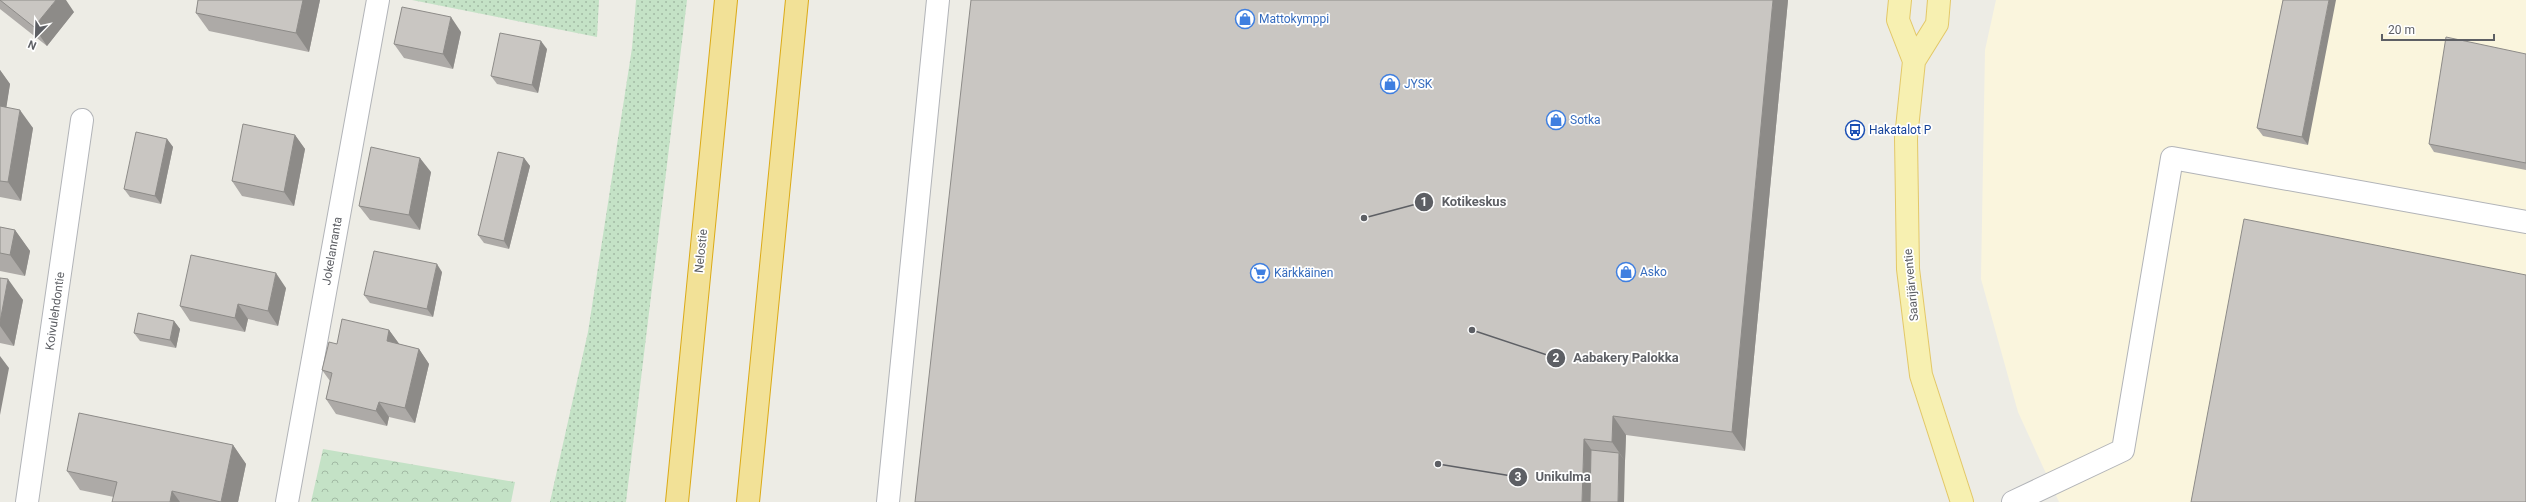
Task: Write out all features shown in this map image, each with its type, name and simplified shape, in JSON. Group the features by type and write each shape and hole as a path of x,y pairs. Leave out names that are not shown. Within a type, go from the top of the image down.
{"highway":[{"name":"Nelostie","path":"677,502 726,0"},
{"path":"748,502 797,0"}],"main road":[{"name":"Saarijärventie","path":"1900,0 1898,20 1914,61"},
{"name":"Saarijärventie","path":"1939,0 1937,24 1914,61 1906,138 1908,269 1921,375 1962,502"}],"street":[{"name":"Jokelanranta","path":"287,502 378,0"},
{"path":"888,502 938,0"},
{"name":"Koivulehdontie","path":"27,502 82,120"},
{"path":"2013,502 2123,450 2172,158 2526,222"}],"shaded area":[{"path":"1996,0 2526,0 2526,502 2059,502 2018,412 1981,279 1985,50"}],"green space":[{"path":"412,0 599,0 597,37"},
{"path":"636,0 687,0 626,502 550,502 588,332 632,48"},
{"path":"323,449 515,482 511,502 311,502"}],"building":[{"path":"0,0 56,0 34,27"},
{"path":"198,0 303,0 296,33 196,13"},
{"path":"971,0 1773,0 1732,432 1613,416 1612,442 1584,439 1582,502 915,502"},
{"path":"2283,0 2329,0 2302,137 2257,128"},
{"path":"402,7 451,17 443,54 394,44"},
{"path":"500,33 541,41 532,85 491,76"},
{"path":"2446,37 2526,54 2526,163 2429,144"},
{"path":"0,106 20,110 8,182 0,181"},
{"path":"243,124 295,135 284,192 232,181"},
{"path":"136,132 167,139 155,196 124,189"},
{"path":"371,147 420,158 409,215 359,206"},
{"path":"498,152 524,158 504,241 478,235"},
{"path":"2244,219 2526,275 2526,502 2191,502"},
{"path":"0,227 15,230 10,255 0,253"},
{"path":"374,251 437,264 427,309 364,295"},
{"path":"191,255 276,273 268,311 238,304 235,318 180,306"},
{"path":"0,278 8,279 0,322"},
{"path":"138,313 174,321 170,340 134,333"},
{"path":"342,319 389,330 387,341 419,349 405,408 379,402 376,411 326,399 332,373 322,370 329,342 337,344"},
{"path":"79,413 233,445 221,502 172,491 170,502 112,502 117,482 67,471"},
{"path":"1591,450 1619,453 1618,502 1590,502"}],"place":[{"name":"Mattokymppi","path":"1245,19"},
{"name":"JYSK","path":"1390,84"},
{"name":"Sotka","path":"1556,120"},
{"name":"Hakatalot P","path":"1855,130"},
{"name":"Kotikeskus","path":"1364,218"},
{"name":"Asko","path":"1626,272"},
{"name":"Kärkkäinen","path":"1260,273"},
{"name":"Aabakery Palokka","path":"1472,330"},
{"name":"Unikulma","path":"1438,464"}]}
